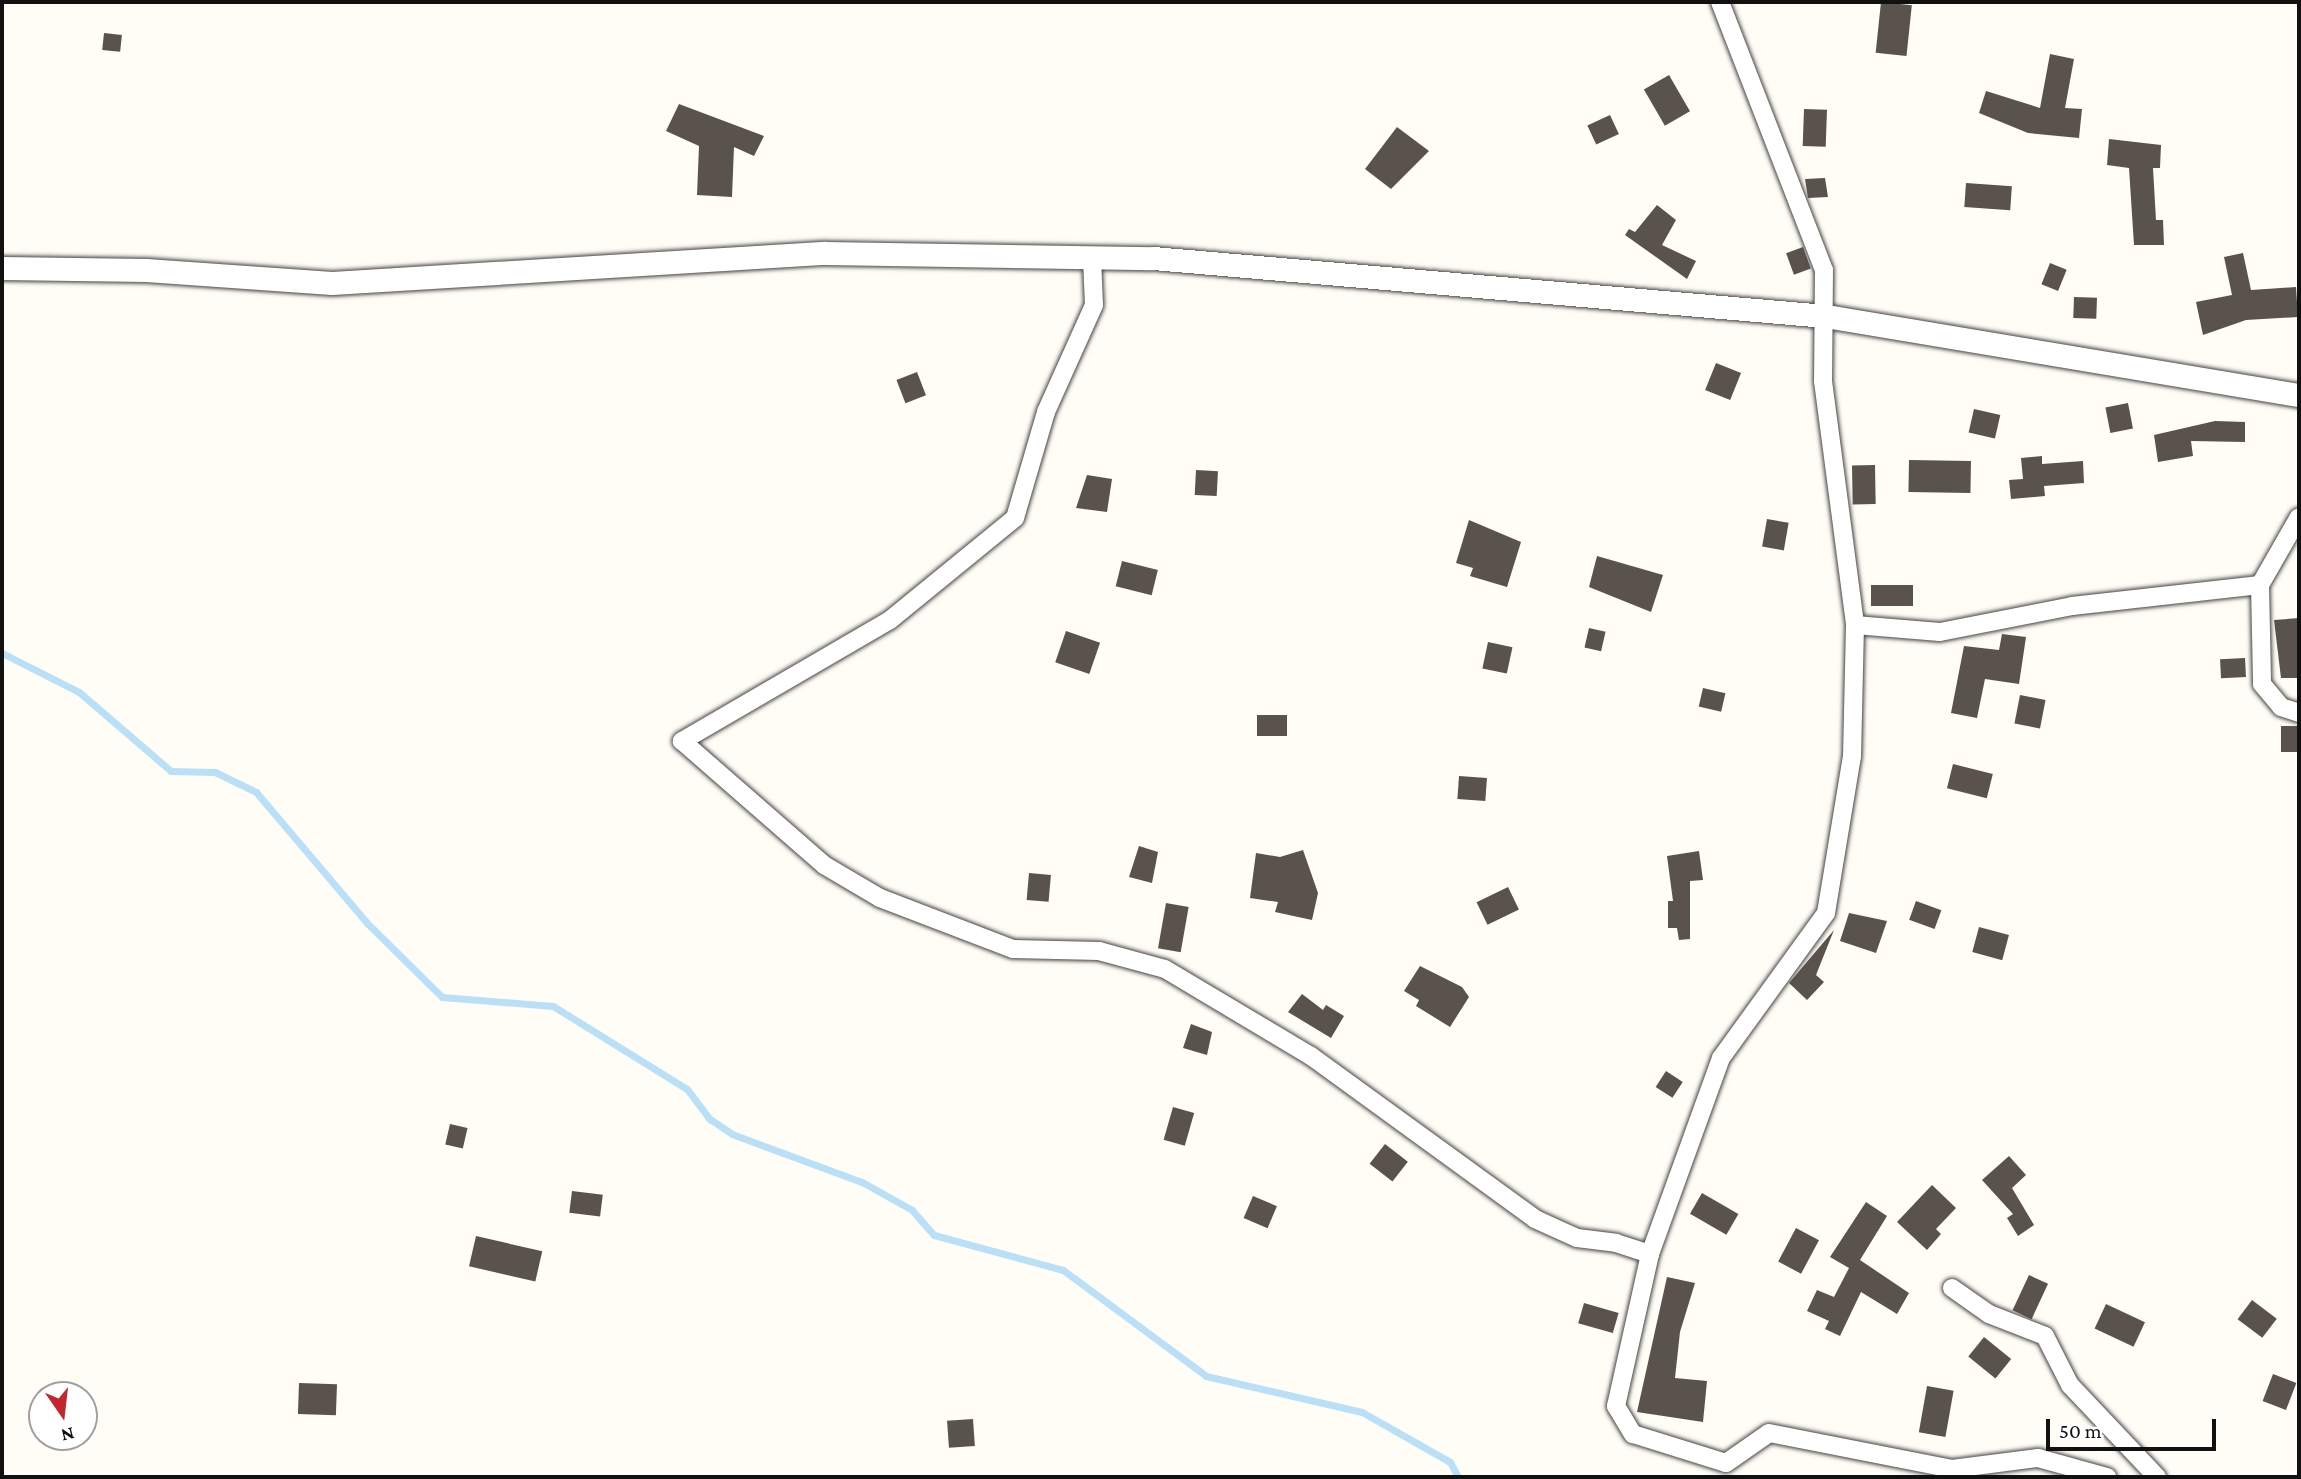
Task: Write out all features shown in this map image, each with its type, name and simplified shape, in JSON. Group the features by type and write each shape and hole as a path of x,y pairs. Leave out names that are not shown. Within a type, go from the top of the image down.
{"street":[{"path":"1720,2 1824,270 1826,316 1823,381 1855,625 1852,756 1826,913 1721,1058 1650,1254 1616,1406 1633,1434 1726,1463 1769,1433 1952,1469 2038,1458 2107,1477"},
{"path":"2,268 146,270 332,284 788,254 949,251 1153,258 1826,316 2299,395"},
{"path":"1092,258 1094,305 1046,412 1015,518 890,620 682,741 824,865 880,898 1013,948 1100,951 1165,969 1311,1056 1535,1219 1577,1238 1616,1242 1650,1254"},
{"path":"2299,517 2260,585 2262,684 2281,707 2299,713"},
{"path":"1855,625 1940,632 2072,606 2260,585"},
{"path":"1952,1288 1989,1314 2045,1336 2070,1385 2157,1477"}],"building":[{"path":"1881,2 1912,5 1906,56 1876,53"},
{"path":"104,33 122,35 120,52 102,50"},
{"path":"2050,54 2074,59 2065,108 2082,109 2079,138 2028,133 1979,113 1986,91 2040,108"},
{"path":"1669,75 1690,111 1665,126 1644,90"},
{"path":"679,104 764,136 754,156 734,147 732,197 697,195 699,146 666,131"},
{"path":"1804,109 1827,110 1826,147 1803,146"},
{"path":"1610,115 1619,134 1596,145 1587,126"},
{"path":"1397,127 1429,151 1391,189 1365,169"},
{"path":"2109,139 2161,145 2160,168 2153,168 2156,220 2163,220 2164,245 2134,245 2129,168 2107,165"},
{"path":"1825,178 1828,197 1808,198 1805,179"},
{"path":"1966,183 2012,186 2010,210 1964,207"},
{"path":"1657,205 1676,220 1662,245 1696,261 1687,279 1625,235 1629,229 1635,232"},
{"path":"1803,247 1811,269 1794,275 1786,253"},
{"path":"2243,253 2251,290 2296,287 2298,317 2246,320 2203,335 2196,302 2232,295 2224,257"},
{"path":"2050,263 2067,270 2058,291 2041,284"},
{"path":"2074,297 2097,298 2096,319 2073,318"},
{"path":"1716,363 1741,373 1730,400 1705,390"},
{"path":"917,372 926,395 905,403 896,380"},
{"path":"2128,403 2133,429 2110,433 2105,407"},
{"path":"1974,409 2000,415 1995,438 1969,432"},
{"path":"2215,421 2245,422 2245,442 2191,441 2193,456 2158,462 2154,435"},
{"path":"2042,456 2042,464 2083,461 2084,483 2044,486 2045,496 2011,499 2009,480 2023,479 2021,458"},
{"path":"1909,460 1971,461 1970,493 1908,492"},
{"path":"1852,465 1875,465 1876,504 1853,504"},
{"path":"1196,470 1218,471 1217,496 1195,495"},
{"path":"1087,475 1112,479 1107,512 1076,508"},
{"path":"1767,519 1789,523 1784,550 1762,547"},
{"path":"1469,520 1521,542 1507,587 1470,576 1473,568 1456,563"},
{"path":"1597,556 1663,575 1651,612 1589,587"},
{"path":"1122,561 1158,570 1152,595 1116,586"},
{"path":"1871,585 1913,585 1913,606 1871,606"},
{"path":"2299,618 2299,678 2281,678 2274,620"},
{"path":"1589,628 1606,632 1601,651 1585,647"},
{"path":"1066,631 1100,643 1089,674 1055,662"},
{"path":"2002,634 2026,637 2019,684 1985,679 1977,718 1951,713 1964,646 1999,650"},
{"path":"1488,642 1512,647 1507,674 1482,668"},
{"path":"2245,658 2246,677 2221,678 2220,659"},
{"path":"1703,688 1725,693 1721,712 1699,707"},
{"path":"2020,695 2046,700 2040,728 2014,723"},
{"path":"1257,715 1287,715 1287,736 1257,736"},
{"path":"2281,726 2299,726 2299,752 2281,752"},
{"path":"1953,764 1993,774 1987,798 1947,788"},
{"path":"1459,776 1487,778 1485,801 1457,799"},
{"path":"1139,846 1158,852 1152,883 1129,877"},
{"path":"1303,850 1318,893 1312,920 1275,912 1278,902 1250,898 1256,853 1280,857"},
{"path":"1699,851 1703,880 1690,881 1690,939 1679,940 1677,928 1668,928 1668,901 1673,901 1667,856"},
{"path":"1029,873 1051,875 1049,902 1027,900"},
{"path":"1508,887 1519,909 1488,925 1477,902"},
{"path":"1916,901 1941,910 1935,929 1909,920"},
{"path":"1166,903 1189,907 1181,952 1158,948"},
{"path":"1849,913 1887,921 1876,953 1840,941"},
{"path":"1979,927 2009,935 2002,960 1972,952"},
{"path":"1834,930 1816,975 1824,982 1807,1000 1789,983"},
{"path":"1420,966 1462,987 1469,997 1450,1027 1416,1006 1419,1000 1404,991"},
{"path":"1302,994 1323,1010 1326,1005 1344,1016 1331,1038 1288,1012"},
{"path":"1191,1024 1212,1032 1207,1055 1183,1048"},
{"path":"1666,1071 1683,1082 1672,1098 1656,1087"},
{"path":"1173,1107 1194,1113 1185,1146 1164,1140"},
{"path":"450,1124 468,1128 463,1149 445,1144"},
{"path":"1385,1144 1408,1162 1392,1182 1370,1164"},
{"path":"2009,1156 2026,1175 2012,1188 2034,1225 2018,1236 2007,1218 2013,1214 1982,1180"},
{"path":"1932,1185 1956,1208 1936,1229 1941,1234 1927,1250 1897,1222"},
{"path":"572,1191 603,1195 600,1217 569,1213"},
{"path":"1702,1193 1738,1214 1726,1235 1690,1214"},
{"path":"1253,1196 1277,1206 1268,1228 1244,1218"},
{"path":"1866,1202 1887,1216 1860,1260 1909,1293 1897,1314 1861,1292 1840,1336 1825,1329 1829,1321 1807,1311 1817,1290 1834,1297 1849,1268 1830,1257"},
{"path":"1796,1228 1819,1240 1801,1274 1778,1262"},
{"path":"476,1236 542,1251 535,1282 469,1266"},
{"path":"2029,1275 2048,1284 2032,1319 2013,1310"},
{"path":"1667,1277 1695,1283 1680,1332 1675,1378 1707,1381 1703,1422 1637,1412"},
{"path":"2252,1300 2277,1319 2262,1338 2238,1319"},
{"path":"1584,1303 1619,1313 1613,1333 1578,1323"},
{"path":"2106,1304 2145,1322 2134,1347 2095,1328"},
{"path":"1984,1337 2011,1359 1995,1378 1968,1356"},
{"path":"2273,1374 2296,1383 2286,1410 2263,1401"},
{"path":"299,1383 337,1384 336,1415 298,1414"},
{"path":"1927,1386 1954,1391 1945,1437 1919,1432"},
{"path":"973,1419 975,1446 949,1448 947,1421"}],"waterway":[{"path":"2,653 79,692 171,771 215,772 256,792 367,923 442,997 553,1006 687,1089 710,1119 732,1134 862,1182 912,1210 934,1235 1063,1270 1206,1376 1362,1412 1450,1462 1458,1477"}]}
